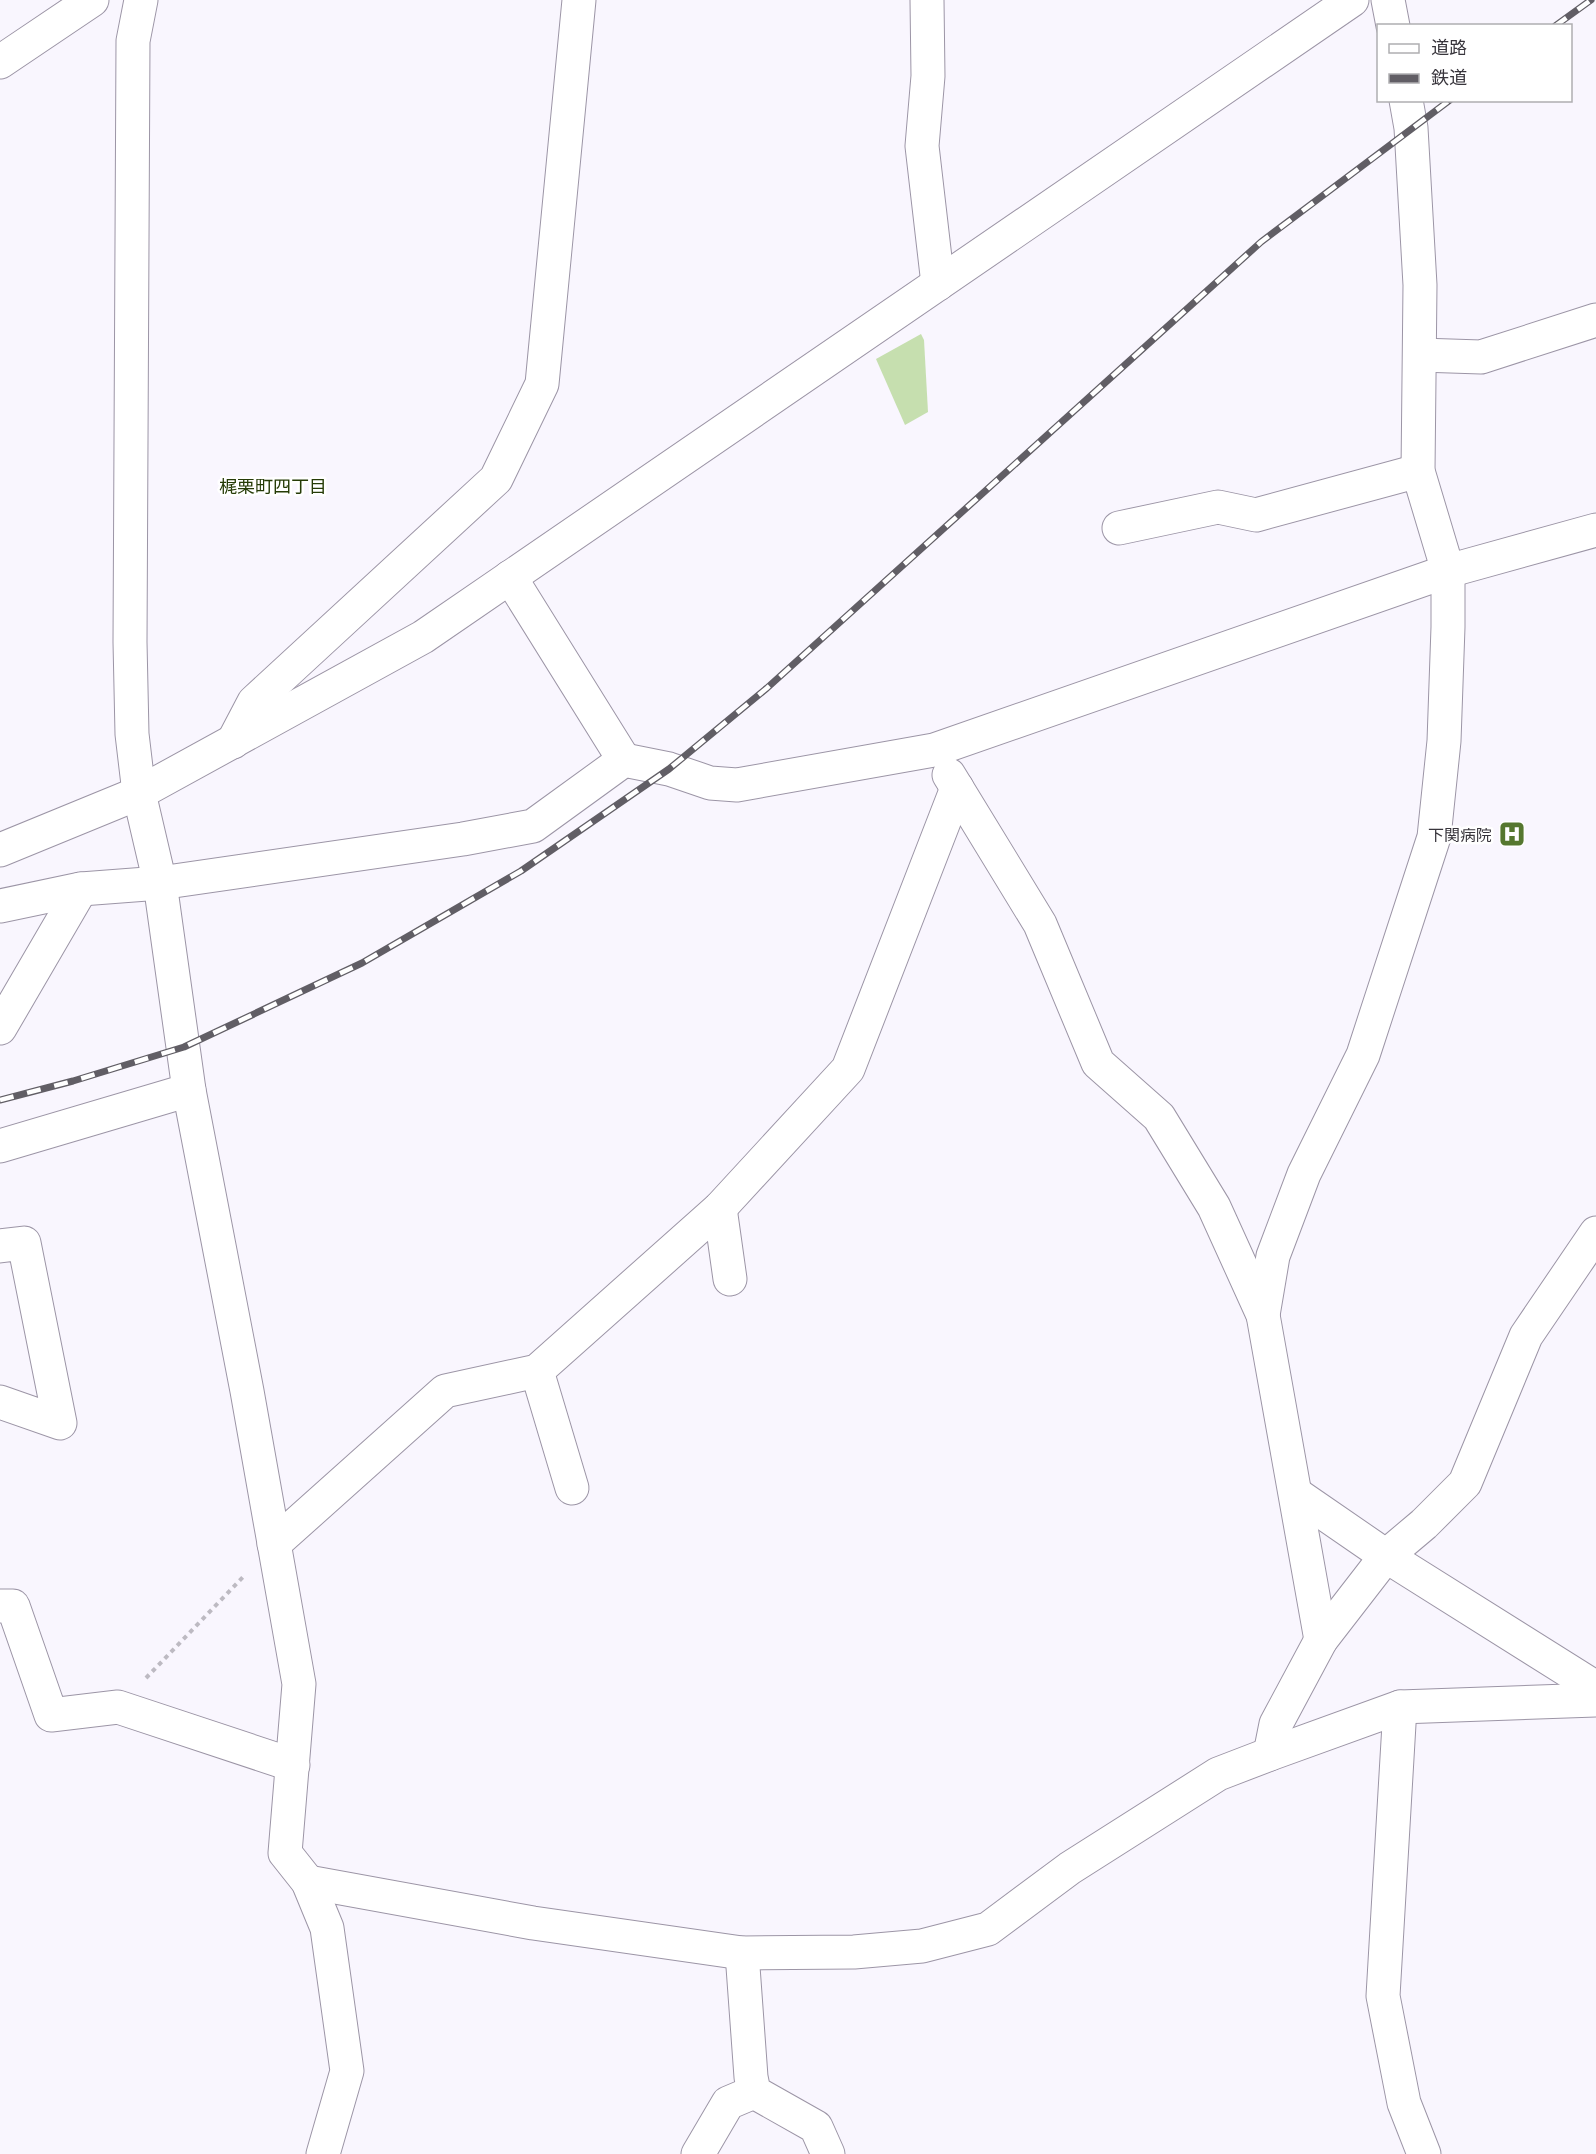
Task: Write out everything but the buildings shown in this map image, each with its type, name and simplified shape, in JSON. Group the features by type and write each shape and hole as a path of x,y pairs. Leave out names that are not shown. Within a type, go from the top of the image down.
{"street":[{"path":"0,62 92,0"},
{"path":"141,0 133,41 130,642 132,734 139,793 160,883 189,1090 248,1391 299,1684 285,1853 308,1882 327,1928 346,2072 323,2154"},
{"path":"233,742 254,702 496,479 542,384 579,0"},
{"path":"927,0 928,76 922,146 938,284"},
{"path":"0,850 139,793 423,637 1352,0"},
{"path":"1388,0 1393,24"},
{"path":"1263,1315 1273,1256 1304,1174 1363,1055 1434,837 1444,741 1448,571 1418,471 1420,285 1411,128 1406,102"},
{"path":"1420,355 1481,357 1596,320"},
{"path":"1119,528 1218,507 1256,515 1418,471"},
{"path":"510,577 624,760 669,769 710,783 737,785 934,750 1448,571 1596,530"},
{"path":"934,750 1040,924 1098,1063 1159,1117 1214,1207 1263,1315 1321,1640"},
{"path":"0,906 81,890 160,883 463,839 533,826 624,760"},
{"path":"274,1544 445,1391 537,1371 720,1208 848,1069 957,788"},
{"path":"0,1028 81,890"},
{"path":"0,1146 189,1090"},
{"path":"720,1208 730,1279"},
{"path":"1270,1754 1276,1724 1321,1640 1386,1556 1424,1524 1465,1483 1526,1336 1596,1233"},
{"path":"0,1246 24,1243 60,1423 0,1402"},
{"path":"537,1371 572,1488"},
{"path":"1296,1494 1386,1556 1596,1688"},
{"path":"0,1606 13,1606 51,1715 118,1707 293,1765"},
{"path":"308,1882 533,1923 742,1953 854,1952 922,1946 988,1929 1070,1868 1218,1774 1270,1754 1400,1707 1596,1700"},
{"path":"1400,1707 1383,1996 1404,2103 1424,2154"},
{"path":"742,1953 754,2092 816,2127 828,2154"},
{"path":"698,2154 728,2103 754,2092"}],"path":[{"path":"118,1707 274,1544"}],"green space":[{"path":"921,334 924,340 928,412 905,425 876,359"}],"railway":[{"path":"1558,24 1591,0"},
{"path":"0,1100 73,1081 184,1047 362,963 521,871 669,769 767,688 1261,242 1447,102"}],"place":[{"name":"下関病院","path":"1512,834"}],"district":[{"name":"梶栗町四丁目","path":"273,486"}]}
